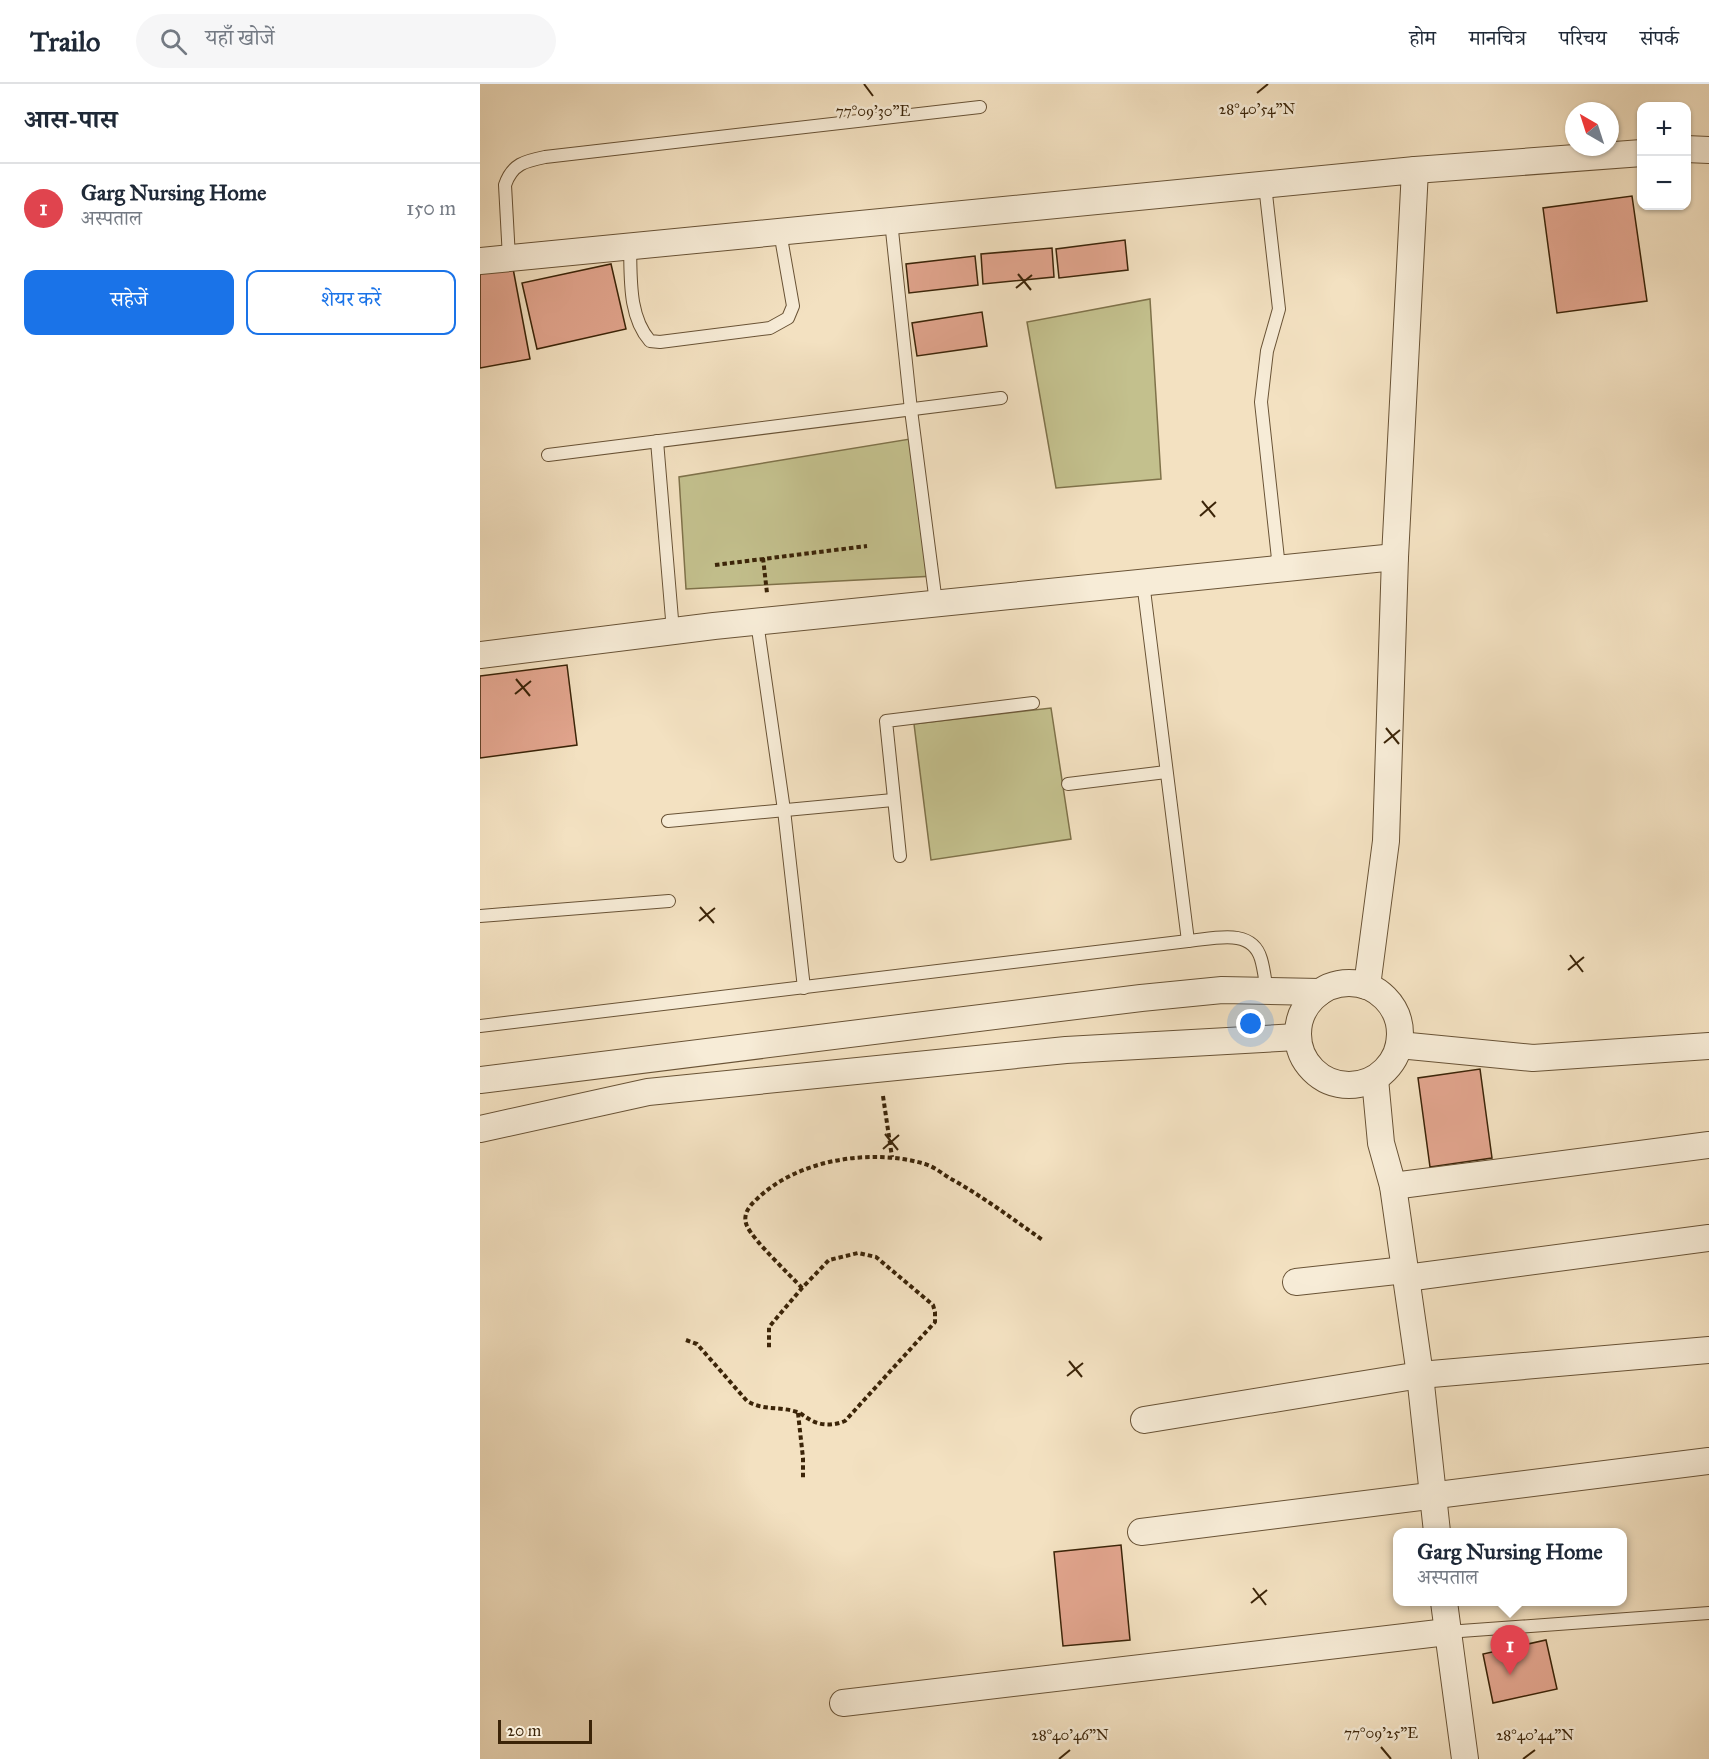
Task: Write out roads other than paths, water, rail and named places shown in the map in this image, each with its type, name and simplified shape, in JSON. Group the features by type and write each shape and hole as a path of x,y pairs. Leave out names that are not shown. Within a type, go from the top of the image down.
{"street":[{"path":"1691,150 1709,150"},
{"path":"480,261 1415,170 1637,153"},
{"path":"1367,986 1386,841 1395,556 1415,170"},
{"path":"480,655 673,631 1395,556"},
{"path":"1351,983 1367,986 1382,994 1392,1006 1399,1022 1401,1038 1397,1054 1388,1068 1376,1079 1359,1086 1341,1086 1324,1080 1310,1069 1300,1054 1297,1036 1300,1019 1308,1003 1320,992 1334,985 1351,983"},
{"path":"480,1080 1141,998 1222,990 1320,992"},
{"path":"480,1129 648,1092 1066,1050 1297,1036"},
{"path":"1399,1045 1533,1058 1709,1046"},
{"path":"1376,1079 1381,1143 1393,1186 1420,1375 1436,1528"},
{"path":"1393,1186 1709,1145"},
{"path":"1296,1282 1406,1274 1709,1238"},
{"path":"1144,1420 1420,1375 1709,1350"},
{"path":"1141,1532 1709,1461"},
{"path":"1444,1606 1465,1759"},
{"path":"843,1703 1447,1632"}],"lane":[{"path":"510,258 505,185 508,175 524,161 980,107"},
{"path":"1265,185 1279,309 1267,351 1261,402 1279,568"},
{"path":"891,221 911,410 936,603"},
{"path":"630,246 636,318 643,333 650,341 660,342 770,328 788,318 793,306 780,232"},
{"path":"548,455 1001,398"},
{"path":"657,441 673,631"},
{"path":"1143,582 1188,941"},
{"path":"757,622 784,810 804,988"},
{"path":"900,856 886,721 1033,703"},
{"path":"1068,784 1166,772"},
{"path":"668,821 893,800"},
{"path":"480,916 669,901"},
{"path":"480,1026 1188,941 1246,939 1254,944 1261,957 1267,991"},
{"path":"1447,1632 1709,1613"}],"place":[{"name":"Garg Nursing Home","path":"1510,1675"}]}
